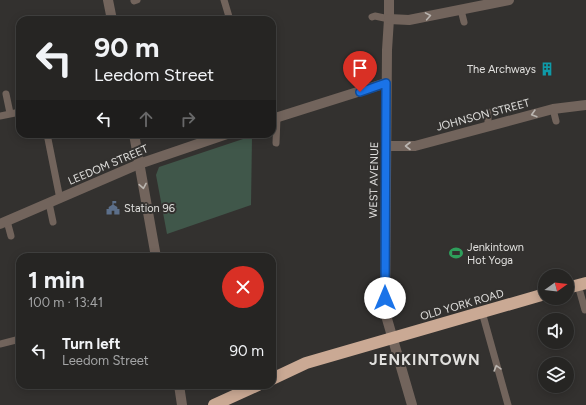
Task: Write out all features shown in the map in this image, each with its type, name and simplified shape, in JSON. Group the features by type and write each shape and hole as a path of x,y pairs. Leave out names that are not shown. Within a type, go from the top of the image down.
{"highway":[{"name":"OLD YORK ROAD","path":"276,376 306,363 538,296"},
{"path":"214,405 249,389"}],"street":[{"path":"108,0 111,16"},
{"name":"WEST AVENUE","path":"389,0 386,83 385,312 412,405"},
{"path":"389,19 409,20 509,0"},
{"path":"276,117 386,83"},
{"name":"JOHNSON STREET","path":"386,146 415,146 553,109 586,105"},
{"path":"135,138 155,253"},
{"name":"LEEDOM STREET","path":"4,223 139,164 215,138"},
{"path":"180,389 182,405"}],"lane":[{"path":"224,0 227,16"},
{"path":"461,10 464,22"},
{"path":"372,17 375,16 389,19"},
{"path":"6,94 10,114"},
{"path":"553,109 556,121"},
{"path":"488,112 488,127"},
{"path":"0,116 16,113"},
{"path":"47,138 48,159 60,199"},
{"path":"276,138 276,143"},
{"path":"49,204 53,222"},
{"path":"4,223 11,236"},
{"path":"577,285 585,310"},
{"path":"482,312 508,405"},
{"path":"0,344 16,340"}],"green space":[{"path":"246,138 252,138 251,205 167,234 156,175 159,167"}],"place":[{"name":"The Archways","path":"547,69"},
{"name":"Station 96","path":"113,208"},
{"name":"Jenkintown Hot Yoga","path":"456,253"}],"district":[{"name":"JENKINTOWN","path":"425,360"}],"route":[{"path":"360,92 386,83 385,298"}]}
